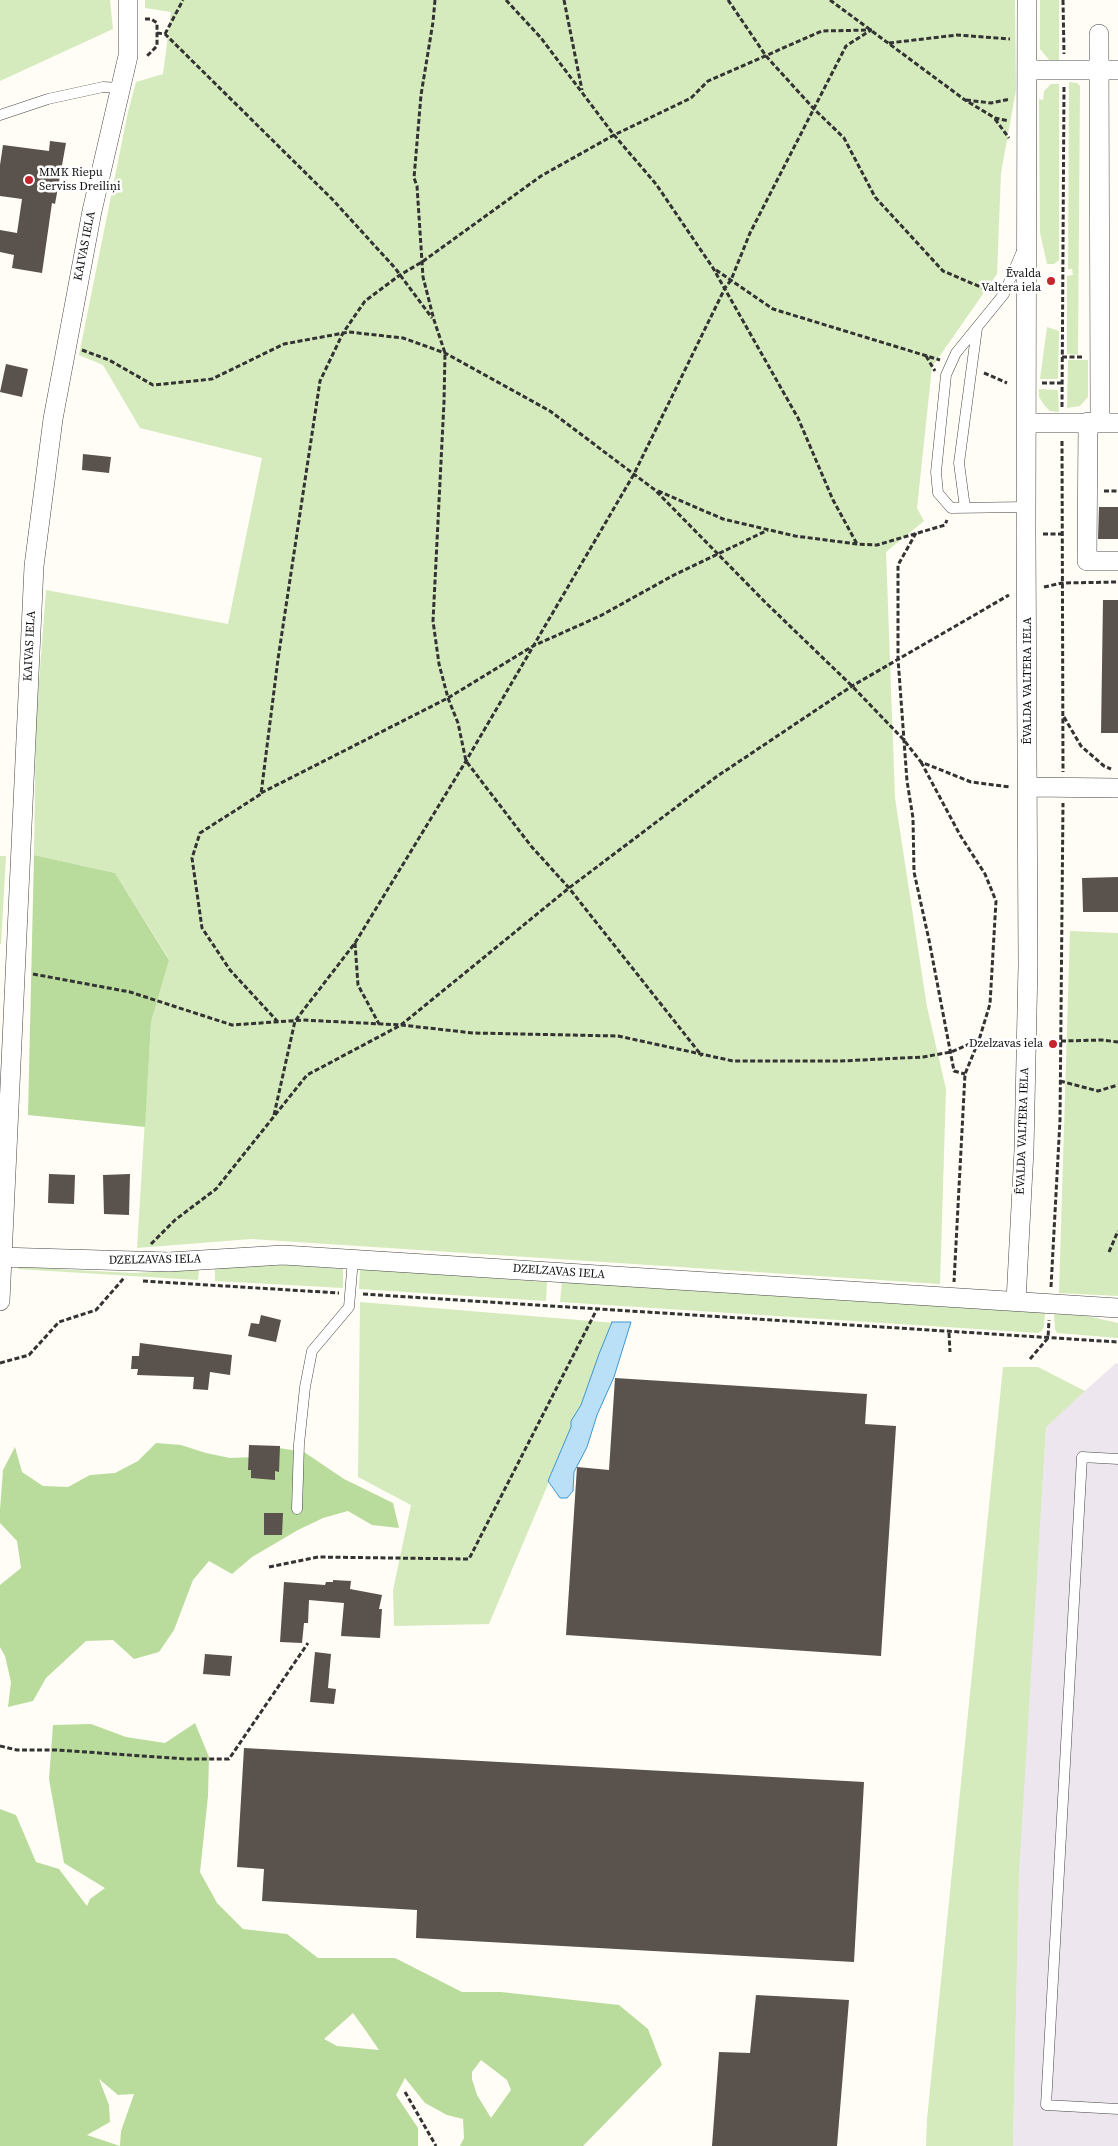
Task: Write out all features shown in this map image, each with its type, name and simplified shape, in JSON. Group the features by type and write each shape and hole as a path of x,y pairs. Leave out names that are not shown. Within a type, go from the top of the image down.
{"street":[{"name":"KAIVAS IELA","path":"0,1301 34,566 53,419 66,345 92,211 128,56 128,0"},
{"name":"ĒVALDA VALTERA IELA","path":"1016,1302 1024,1150 1028,985 1026,507 1028,423 1026,241 1027,0"},
{"path":"1098,34 1102,422 1087,561 1118,560"},
{"path":"1028,70 1118,70"},
{"path":"1028,423 1102,422"},
{"path":"1028,786 1118,788"},
{"name":"DZELZAVAS IELA","path":"2,1257 132,1271 169,1262 283,1254 1118,1308"}],"lane":[{"path":"0,115 57,97 103,86 120,88"},
{"path":"1026,241 1004,294 956,353 946,375 936,472 938,493 951,508 1026,507"},
{"path":"965,508 959,463 977,328"},
{"path":"297,1509 299,1444 305,1387 312,1351 349,1307 353,1259"},
{"path":"1118,1459 1082,1457 1046,2105 1118,2109"}],"path":[{"path":"165,34 183,0"},
{"path":"434,0 414,178 423,277 444,353 444,402 432,621 439,664 448,698 458,723 466,761 530,846 569,888 702,1056"},
{"path":"506,0 541,38 614,135 656,184 713,268 798,418 833,500 856,544"},
{"path":"564,0 583,93"},
{"path":"728,0 766,56 814,110 844,138 875,197 943,271 986,291 1004,294"},
{"path":"830,0 965,100 995,118 1013,122"},
{"path":"1030,1359 1048,1338 1061,1041 1064,788 1062,583 1063,0"},
{"path":"261,794 278,659 320,381 343,333 365,301 541,176 614,135 691,98 708,81 822,31 872,30"},
{"path":"274,1117 295,1021 355,943 466,761 634,474 725,288 731,280 750,233 846,46 872,30"},
{"path":"157,34 165,34 333,200 400,275 434,320"},
{"path":"889,43 957,36 1028,40"},
{"path":"965,100 991,103 1018,98"},
{"path":"995,118 1010,140"},
{"path":"713,268 773,309 951,364"},
{"path":"66,345 109,360 153,384 212,379 284,344 343,333 404,338 444,353 550,411 655,490 903,739 920,762 960,835 985,874 996,901 990,1004 979,1040 965,1074 954,1297"},
{"path":"1062,357 1090,358"},
{"path":"655,490 723,519 795,536 856,544 877,545 945,525 951,508"},
{"path":"278,1022 230,970 202,928 192,858 200,833 261,794 448,698 533,646 600,616 674,576 768,530"},
{"path":"916,533 898,565 898,659 903,739 913,818 914,872 954,1071 965,1074"},
{"path":"0,1363 29,1355 59,1322 96,1310 175,1220 216,1189 307,1075 401,1025 569,888 716,777 852,686 1012,593 1062,583 1118,582"},
{"path":"1063,716 1082,746 1104,766 1118,773"},
{"path":"920,762 971,782 1004,786 1028,786"},
{"path":"355,943 358,985 379,1024"},
{"path":"16,971 130,992 232,1024 295,1021 401,1025 473,1033 618,1036 702,1056 732,1061 840,1061 923,1057 951,1052 979,1040"},
{"path":"1061,1041 1102,1040 1118,1042"},
{"path":"1060,1081 1098,1091 1118,1085"},
{"path":"1109,1252 1118,1231"},
{"path":"114,1280 123,1280 132,1271"},
{"path":"142,1281 949,1333 1118,1342"},
{"path":"269,1568 318,1557 469,1559 597,1309"},
{"path":"949,1333 950,1352"},
{"path":"0,1746 17,1750 57,1750 186,1759 229,1759 308,1643"},
{"path":"405,2092 436,2146"}],"shaded area":[{"path":"1116,1363 1118,1364 1118,2146 1013,2146 1019,1856 1046,1426"}],"green space":[{"path":"0,0 110,0 113,29 0,81"},
{"path":"145,0 1015,0 1016,90 1001,173 997,274 932,367 917,508 924,521 886,552 895,798 927,1007 946,1089 940,1284 251,1239 137,1248 151,1022 169,959 115,873 34,855 36,721 46,590 228,624 262,458 140,428 103,365 79,355 128,112 136,82 163,74 171,12 145,8"},
{"path":"1040,0 1059,0 1059,65 1050,61 1040,49"},
{"path":"1069,82 1077,83 1080,86 1078,355 1067,354 1067,276 1073,275 1072,269 1068,269"},
{"path":"1051,84 1059,84 1059,260 1054,264 1047,264 1040,233 1039,99 1043,100 1044,91"},
{"path":"1047,327 1059,331 1058,379 1040,379"},
{"path":"1068,360 1088,360 1088,397 1080,406 1067,408"},
{"path":"1039,389 1058,390 1059,412 1050,411 1044,405 1039,397"},
{"path":"34,855 115,873 169,960 151,1022 145,1127 28,1115"},
{"path":"0,856 6,856 1,944 0,944"},
{"path":"1070,931 1118,933 1118,1296 1059,1293"},
{"path":"288,1265 343,1269 343,1288 215,1281 215,1267"},
{"path":"20,1267 132,1273 199,1270 198,1280 17,1269"},
{"path":"360,1269 547,1282 546,1301 359,1289"},
{"path":"562,1282 1045,1313 1044,1326 1042,1331 1038,1333 560,1302"},
{"path":"360,1302 616,1323 489,1624 394,1626 393,1590 411,1505 358,1477"},
{"path":"1054,1314 1087,1316 1118,1323 1118,1338 1057,1333"},
{"path":"1003,1367 1038,1367 1085,1391 1046,1427 1019,1872 1013,2146 926,2146 927,2119"},
{"path":"156,1443 181,1445 230,1458 255,1457 279,1448 304,1452 344,1479 393,1503 399,1528 372,1525 348,1511 323,1518 298,1530 252,1557 232,1574 209,1561 193,1580 174,1630 159,1652 134,1659 113,1640 86,1641 46,1678 33,1701 8,1707 11,1682 5,1656 0,1647 0,1585 21,1568 17,1541 0,1523 0,1510 3,1470 15,1447 22,1472 43,1486 68,1487 90,1475 115,1473 138,1461"},
{"path":"195,1723 209,1757 208,1796 200,1872 217,1903 243,1929 287,1934 318,1958 395,1958 462,1992 501,1992 619,2005 648,2029 662,2065 583,2146 460,2146 464,2138 463,2119 447,2115 425,2103 405,2078 396,2095 418,2128 418,2146 120,2146 0,2146 0,1809 16,1815 36,1862 59,1869 87,1906 90,1899 105,1888 64,1863 49,1779 53,1725 91,1724 126,1737 165,1743","holes":["353,2013 366,2031 379,2050 337,2046 324,2039","481,2060 507,2080 511,2090 491,2118 477,2095 472,2072","99,2079 118,2095 134,2094 121,2131 120,2146 87,2135 110,2122 109,2105"]}],"water":[{"path":"612,1322 631,1322 614,1377 597,1415 587,1447 574,1472 573,1491 567,1498 560,1498 548,1481 571,1427 571,1421 581,1405"}],"building":[{"path":"50,141 66,143 55,204 52,203 42,273 12,268 14,255 0,252 0,230 17,233 22,199 0,196 0,165 3,145 49,151"},
{"path":"6,364 28,369 22,397 0,392"},
{"path":"83,454 111,457 109,473 82,470"},
{"path":"1099,507 1118,507 1118,539 1098,539"},
{"path":"1103,600 1118,600 1118,733 1101,733"},
{"path":"1118,877 1118,912 1083,912 1082,878"},
{"path":"49,1174 75,1175 74,1204 48,1203"},
{"path":"130,1174 129,1215 104,1214 103,1175"},
{"path":"261,1315 281,1320 276,1342 248,1336 251,1323 259,1324"},
{"path":"140,1343 232,1355 230,1375 210,1372 208,1390 193,1389 194,1377 137,1375 138,1369 131,1369 132,1356 139,1356"},
{"path":"615,1378 867,1394 865,1424 896,1426 881,1656 566,1635 577,1467 609,1470"},
{"path":"249,1445 280,1446 279,1472 275,1471 275,1480 251,1478 251,1470 248,1470"},
{"path":"264,1513 283,1513 282,1535 264,1535"},
{"path":"333,1580 351,1581 350,1589 382,1595 379,1609 382,1609 380,1638 341,1636 344,1603 309,1600 308,1623 304,1623 302,1643 280,1642 284,1582 325,1585 326,1582 333,1582"},
{"path":"315,1652 331,1654 328,1688 336,1689 334,1704 310,1702"},
{"path":"205,1654 232,1656 230,1676 203,1674"},
{"path":"244,1748 864,1782 854,1962 416,1938 417,1910 262,1901 264,1869 237,1867"},
{"path":"756,1995 849,2000 837,2146 712,2146 719,2052 750,2053"}],"place":[{"name":"MMK Riepu Serviss Dreiliņi","path":"29,180"},
{"name":"Ēvalda Valtera iela","path":"1051,281"},
{"name":"Dzelzavas iela","path":"1053,1044"}]}
